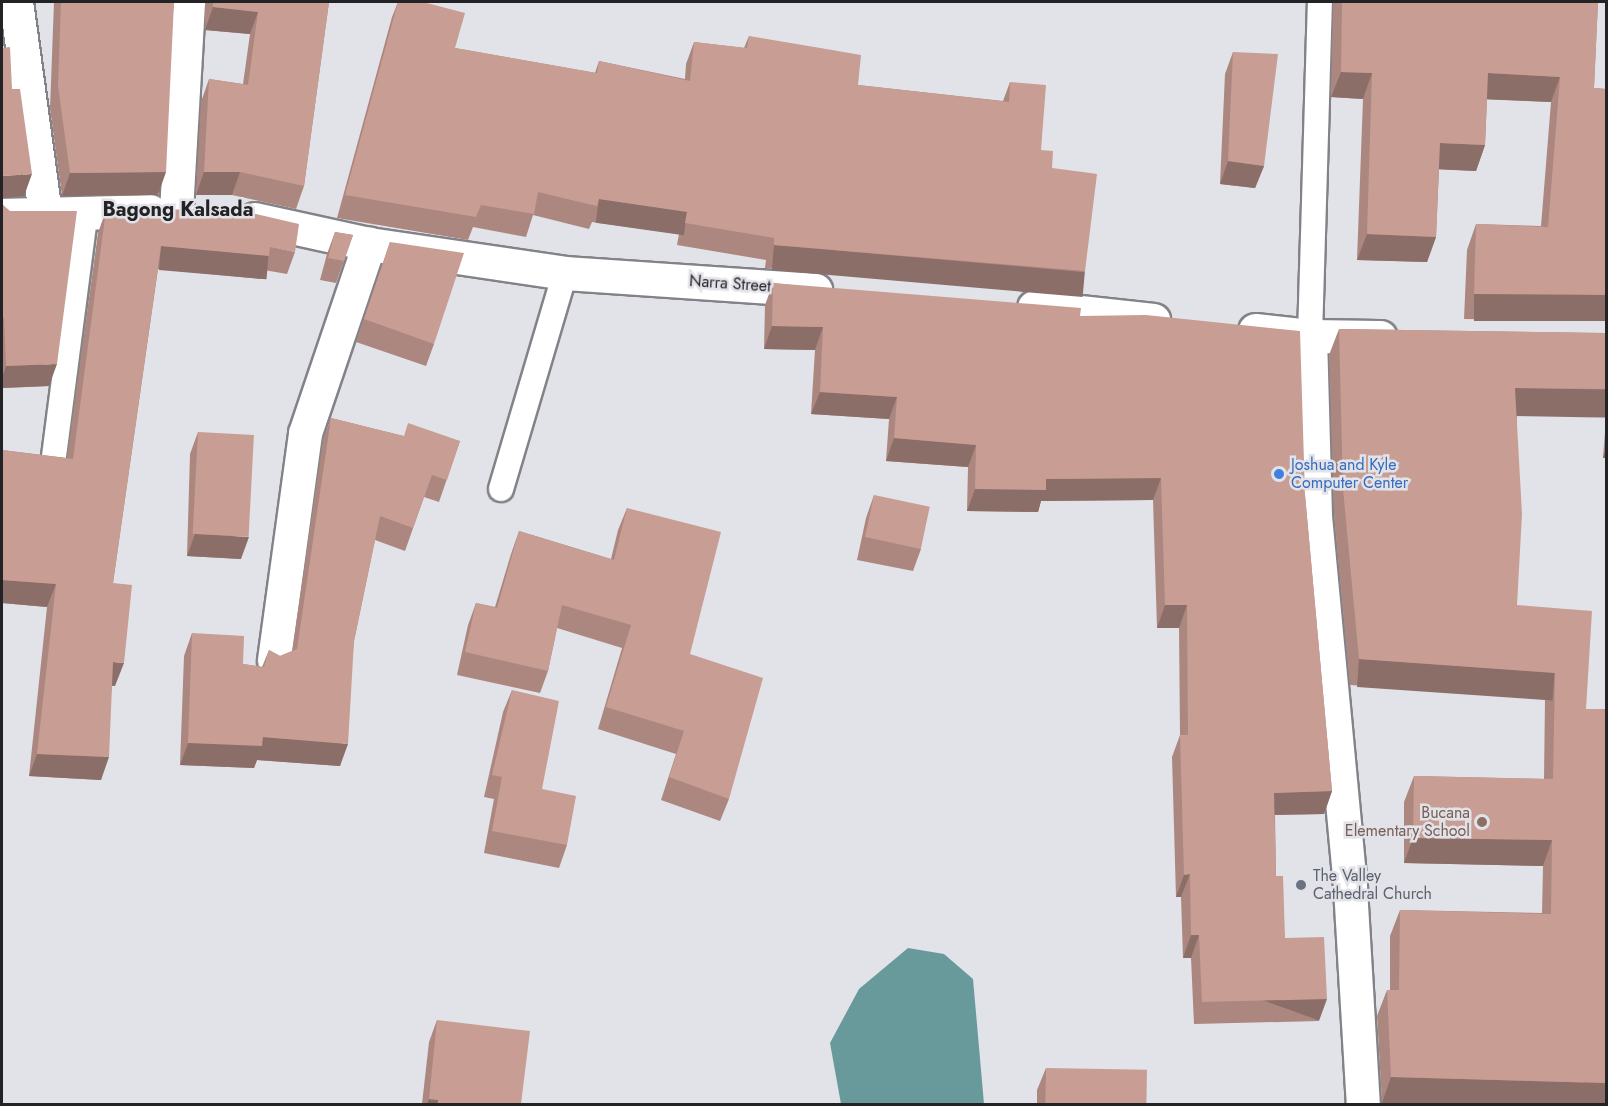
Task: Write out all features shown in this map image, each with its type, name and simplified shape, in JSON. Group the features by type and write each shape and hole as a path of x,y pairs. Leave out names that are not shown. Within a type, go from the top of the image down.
{"street":[{"path":"16,2 45,213"},
{"path":"188,2 204,212"},
{"name":"Narra Street","path":"2,215 86,211 204,212 369,244 565,273 845,292"},
{"path":"274,660 305,433 369,244"},
{"path":"996,304 1182,323"},
{"path":"1228,327 1310,336 1416,337"},
{"path":"1310,336 1315,516 1350,888 1363,1104"}],"lane":[{"path":"1310,336 1320,2"},
{"path":"53,464 86,211"},
{"path":"501,489 565,273"}],"water":[{"path":"908,948 944,954 973,979 984,1104 841,1104 830,1043 859,989"}],"building":[{"path":"61,2 174,2 166,172 70,173 58,86"},
{"path":"213,2 329,2 304,186 240,172 204,172 209,79 248,85 258,12 213,7"},
{"path":"398,2 423,2 465,13 455,48 597,73 599,61 690,81 694,42 747,48 749,36 861,55 858,85 1009,102 1010,82 1046,85 1041,150 1053,151 1052,168 1097,174 1085,271 774,245 774,238 685,223 687,212 599,199 597,206 538,192 534,214 481,205 476,217 345,195"},
{"path":"1342,2 1598,2 1594,88 1606,89 1606,295 1474,294 1476,224 1548,227 1560,77 1488,73 1485,145 1440,143 1436,237 1367,234 1372,73 1341,72"},
{"path":"10,47 12,89 20,89 32,174 2,176 2,48"},
{"path":"1233,52 1278,54 1264,166 1228,161"},
{"path":"2,204 10,211 77,211 57,364 6,366 4,318 2,318"},
{"path":"234,209 299,224 295,252 270,247 269,256 161,246 113,583 132,585 124,663 113,662 109,757 37,754 56,584 2,580 2,450 73,459 106,210"},
{"path":"335,232 353,235 344,261 328,258"},
{"path":"390,242 464,253 434,344 364,319"},
{"path":"773,283 1081,308 1080,316 1146,315 1300,331 1305,495 1332,791 1274,793 1276,876 1283,876 1285,938 1324,937 1327,999 1202,1002 1199,935 1191,935 1190,874 1184,875 1180,735 1188,735 1187,605 1165,605 1161,478 1046,479 1046,490 975,489 976,445 894,438 897,397 820,392 823,327 772,326"},
{"path":"1339,329 1606,333 1606,389 1515,388 1522,514 1517,605 1592,611 1586,709 1606,709 1606,1083 1391,1077 1387,990 1399,990 1400,910 1551,914 1552,840 1413,838 1414,776 1553,779 1555,673 1359,659 1343,489"},
{"path":"331,418 404,436 408,423 460,441 447,480 432,475 413,528 380,516 354,641 348,744 263,737 262,746 188,743 192,633 244,636 243,664 264,667 269,650 280,656 297,649"},
{"path":"198,432 254,435 249,537 193,534"},
{"path":"874,495 930,507 921,549 865,537"},
{"path":"627,508 721,532 690,654 763,678 729,799 669,777 684,731 606,707 631,625 562,605 548,671 465,652 476,603 497,608 519,531 614,560"},
{"path":"512,690 559,701 542,789 576,796 567,845 492,831 502,777 492,775"},
{"path":"437,1020 530,1031 521,1104 438,1104 438,1100 429,1099"},
{"path":"1046,1068 1147,1070 1146,1104 1045,1104"}],"place":[{"name":"Joshua and Kyle Computer Center","path":"1279,474"},
{"name":"Bucana Elementary School","path":"1482,822"},
{"name":"The Valley Cathedral Church","path":"1301,885"}],"district":[{"name":"Bagong Kalsada","path":"178,209"}]}
